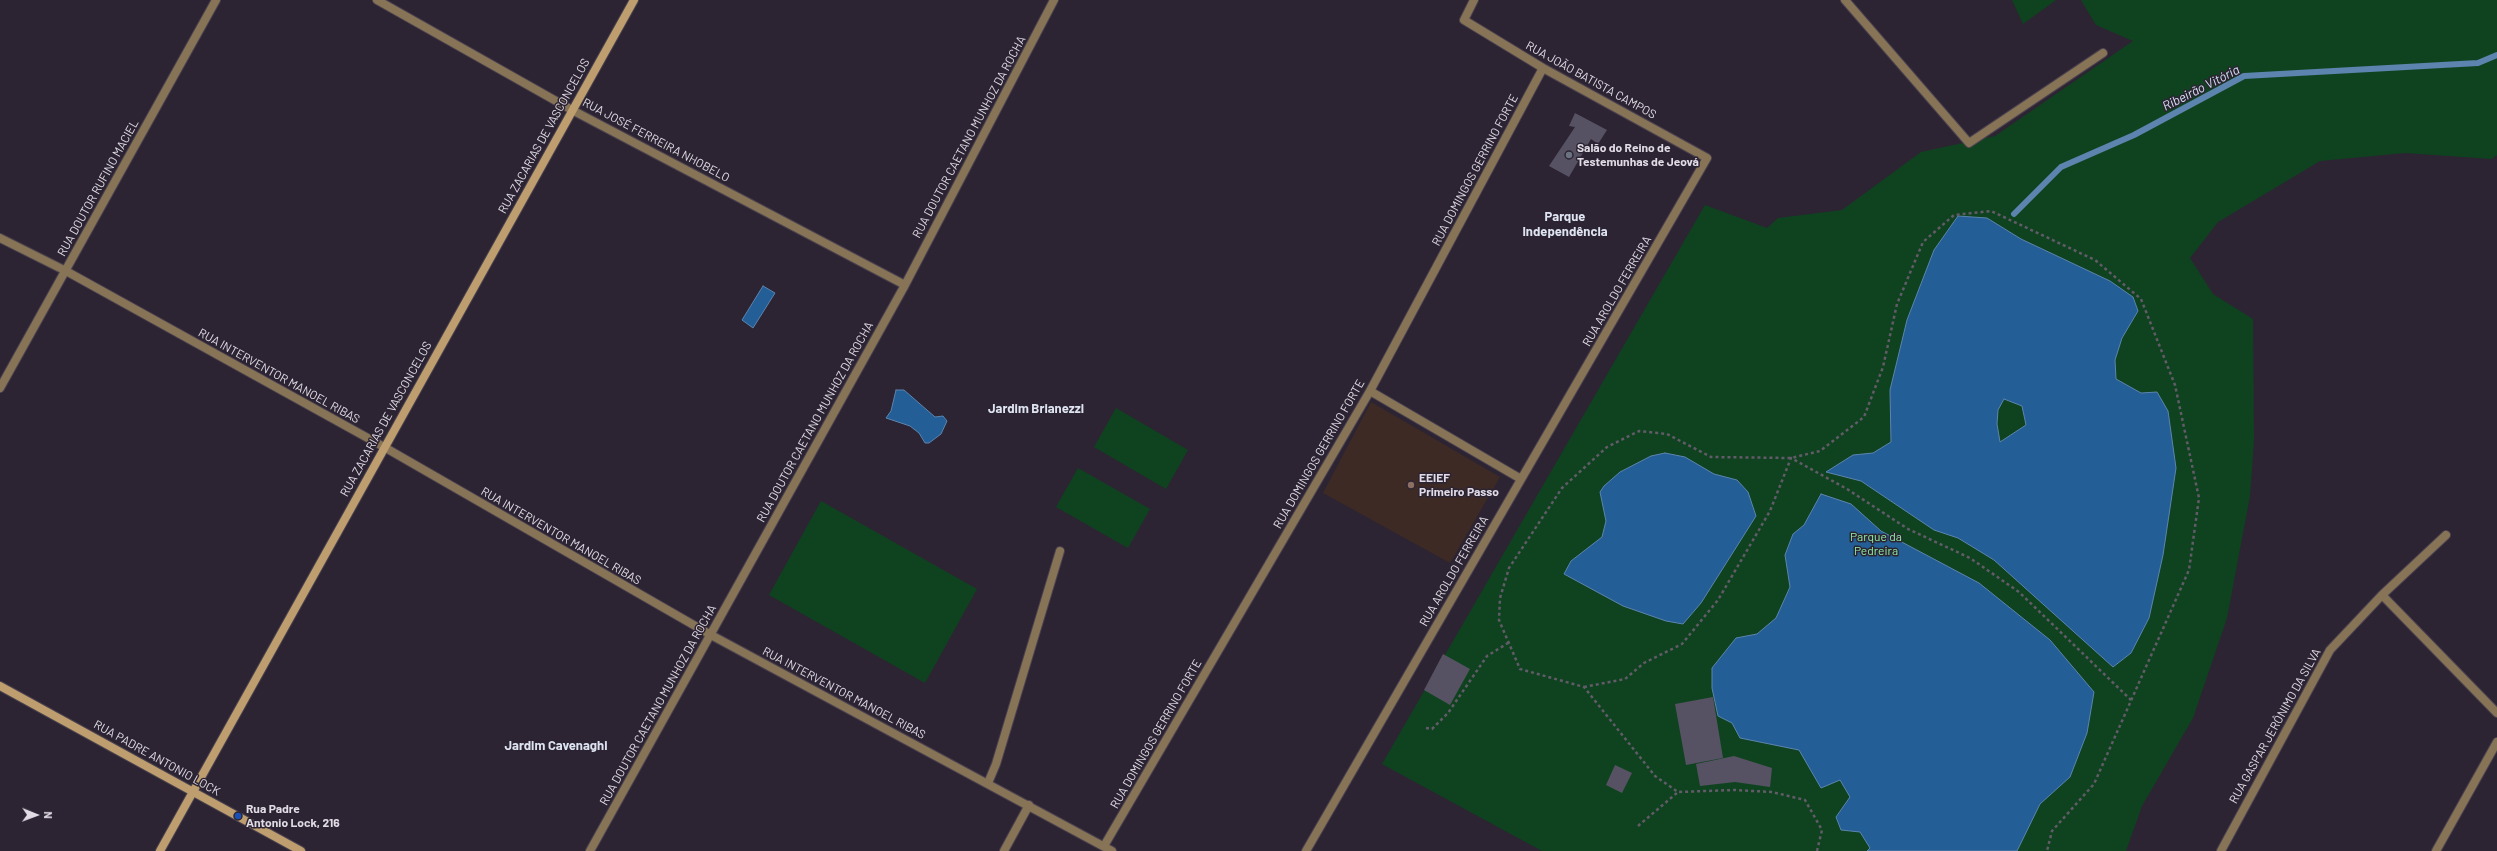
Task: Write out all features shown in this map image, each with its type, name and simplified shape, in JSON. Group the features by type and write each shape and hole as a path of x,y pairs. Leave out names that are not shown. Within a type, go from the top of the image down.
{"street":[{"name":"RUA DOUTOR RUFINO MACIEL","path":"0,388 216,0"},
{"name":"RUA JOSÉ FERREIRA NHOBELO","path":"377,0 572,110 905,285"},
{"name":"RUA ZACARIAS DE VASCONCELOS","path":"160,851 192,791 634,0"},
{"name":"RUA DOUTOR CAETANO MUNHOZ DA ROCHA","path":"590,851 905,285 1054,0"},
{"name":"RUA JOÃO BATISTA CAMPOS","path":"1474,0 1464,20 1543,68 1708,158"},
{"path":"1845,0 1969,143 2104,53"},
{"name":"RUA DOMINGOS GERRINO FORTE","path":"1104,846 1370,391 1543,68"},
{"name":"RUA AROLDO FERREIRA","path":"1306,851 1708,158"},
{"name":"RUA INTERVENTOR MANOEL RIBAS","path":"0,238 66,271 384,447 710,635 1029,805 1112,851"},
{"path":"1370,391 1521,479"},
{"name":"RUA GASPAR JERÔNIMO DA SILVA","path":"2221,851 2330,650 2382,595 2446,535"},
{"path":"988,783 996,764 1060,551"},
{"path":"2382,595 2497,713"},
{"name":"RUA PADRE ANTONIO LOCK","path":"0,686 301,851"},
{"path":"2436,851 2497,742"},
{"path":"1004,851 1029,805"}],"path":[{"path":"1791,458 1770,511 1718,600 1682,644 1644,663 1625,679 1584,687 1520,669 1499,620 1500,598 1509,568 1562,488 1608,446 1639,431 1668,434 1711,457 1791,458 1820,451 1864,417 1883,367 1897,304 1923,242 1954,214 1991,211 2095,260 2141,299 2175,385 2199,498 2189,570 2094,784 2052,830 2047,851"},
{"path":"1791,458 1847,489 1908,529 1970,558 2020,592 2131,700"},
{"path":"1426,728 1432,729 1448,713 1487,656 1508,643"},
{"path":"1584,687 1655,776 1678,792 1734,790 1772,792 1804,800 1822,830 1817,851"},
{"path":"1638,826 1678,792"}],"shaded area":[{"name":"EEIEF Primeiro Passo","path":"1371,402 1500,477 1450,563 1323,493"}],"green space":[{"path":"2012,0 2056,0 2023,24"},
{"name":"Parque da Pedreira","path":"2081,0 2497,0 2497,155 2492,159 2405,153 2320,161 2218,222 2190,258 2213,294 2253,319 2254,441 2250,496 2227,618 2193,718 2142,806 2126,851 1542,851 1382,764 1705,205 1767,228 1778,218 1842,210 1921,152 1995,136 2133,41 2096,25"},
{"path":"1116,408 1188,450 1166,489 1094,447"},
{"path":"1078,468 1150,509 1128,548 1056,507"},
{"path":"821,501 977,589 925,683 769,595"}],"water":[{"path":"1958,216 1987,218 2021,239 2110,281 2133,297 2138,311 2122,338 2115,360 2116,379 2141,393 2157,392 2168,411 2176,468 2163,555 2149,618 2131,653 2113,667 1994,560 1958,538 1934,530 1861,481 1826,472 1853,455 1873,453 1891,442 1890,390 1907,320 1934,250","holes":["2004,399 2022,406 2026,425 2000,442 1997,424 1998,410"]},
{"path":"763,286 775,293 753,328 742,320"},
{"path":"896,390 904,390 935,417 943,416 947,421 941,434 929,443 925,443 919,433 910,426 886,418 891,411"},
{"path":"1665,453 1685,457 1714,474 1737,480 1748,492 1756,516 1701,603 1683,624 1666,621 1623,606 1564,574 1571,561 1602,537 1606,521 1600,492 1604,486 1620,472 1651,456"},
{"path":"1821,494 1851,504 1881,531 1979,583 2050,640 2094,692 2087,733 2070,777 2040,804 2017,851 1867,851 1870,848 1860,832 1841,830 1836,817 1850,797 1840,780 1821,788 1799,750 1740,738 1732,723 1718,716 1712,688 1712,668 1736,638 1757,634 1776,618 1790,587 1785,555 1793,534 1804,525"}],"building":[{"name":"Salão do Reino de Testemunhas de Jeová","path":"1575,113 1607,130 1598,144 1591,139 1569,177 1549,166 1575,127 1569,126"},
{"path":"1443,654 1470,669 1450,705 1424,690"},
{"path":"1713,697 1723,758 1686,765 1675,704"},
{"path":"1734,756 1772,768 1770,787 1735,782 1700,786 1696,764"},
{"path":"1615,765 1632,773 1622,793 1606,785"}],"waterway":[{"name":"Ribeirão Vitória","path":"2014,214 2061,167 2134,135 2244,76 2478,63 2497,55"}],"place":[{"name":"Salão do Reino de Testemunhas de Jeová","path":"1569,155"},
{"name":"EEIEF Primeiro Passo","path":"1411,485"},
{"name":"Rua Padre Antonio Lock, 216","path":"238,816"}],"district":[{"name":"Parque Independência","path":"1565,224"},
{"name":"Jardim Brianezzi","path":"1036,409"},
{"name":"Jardim Cavenaghi","path":"556,746"}]}
